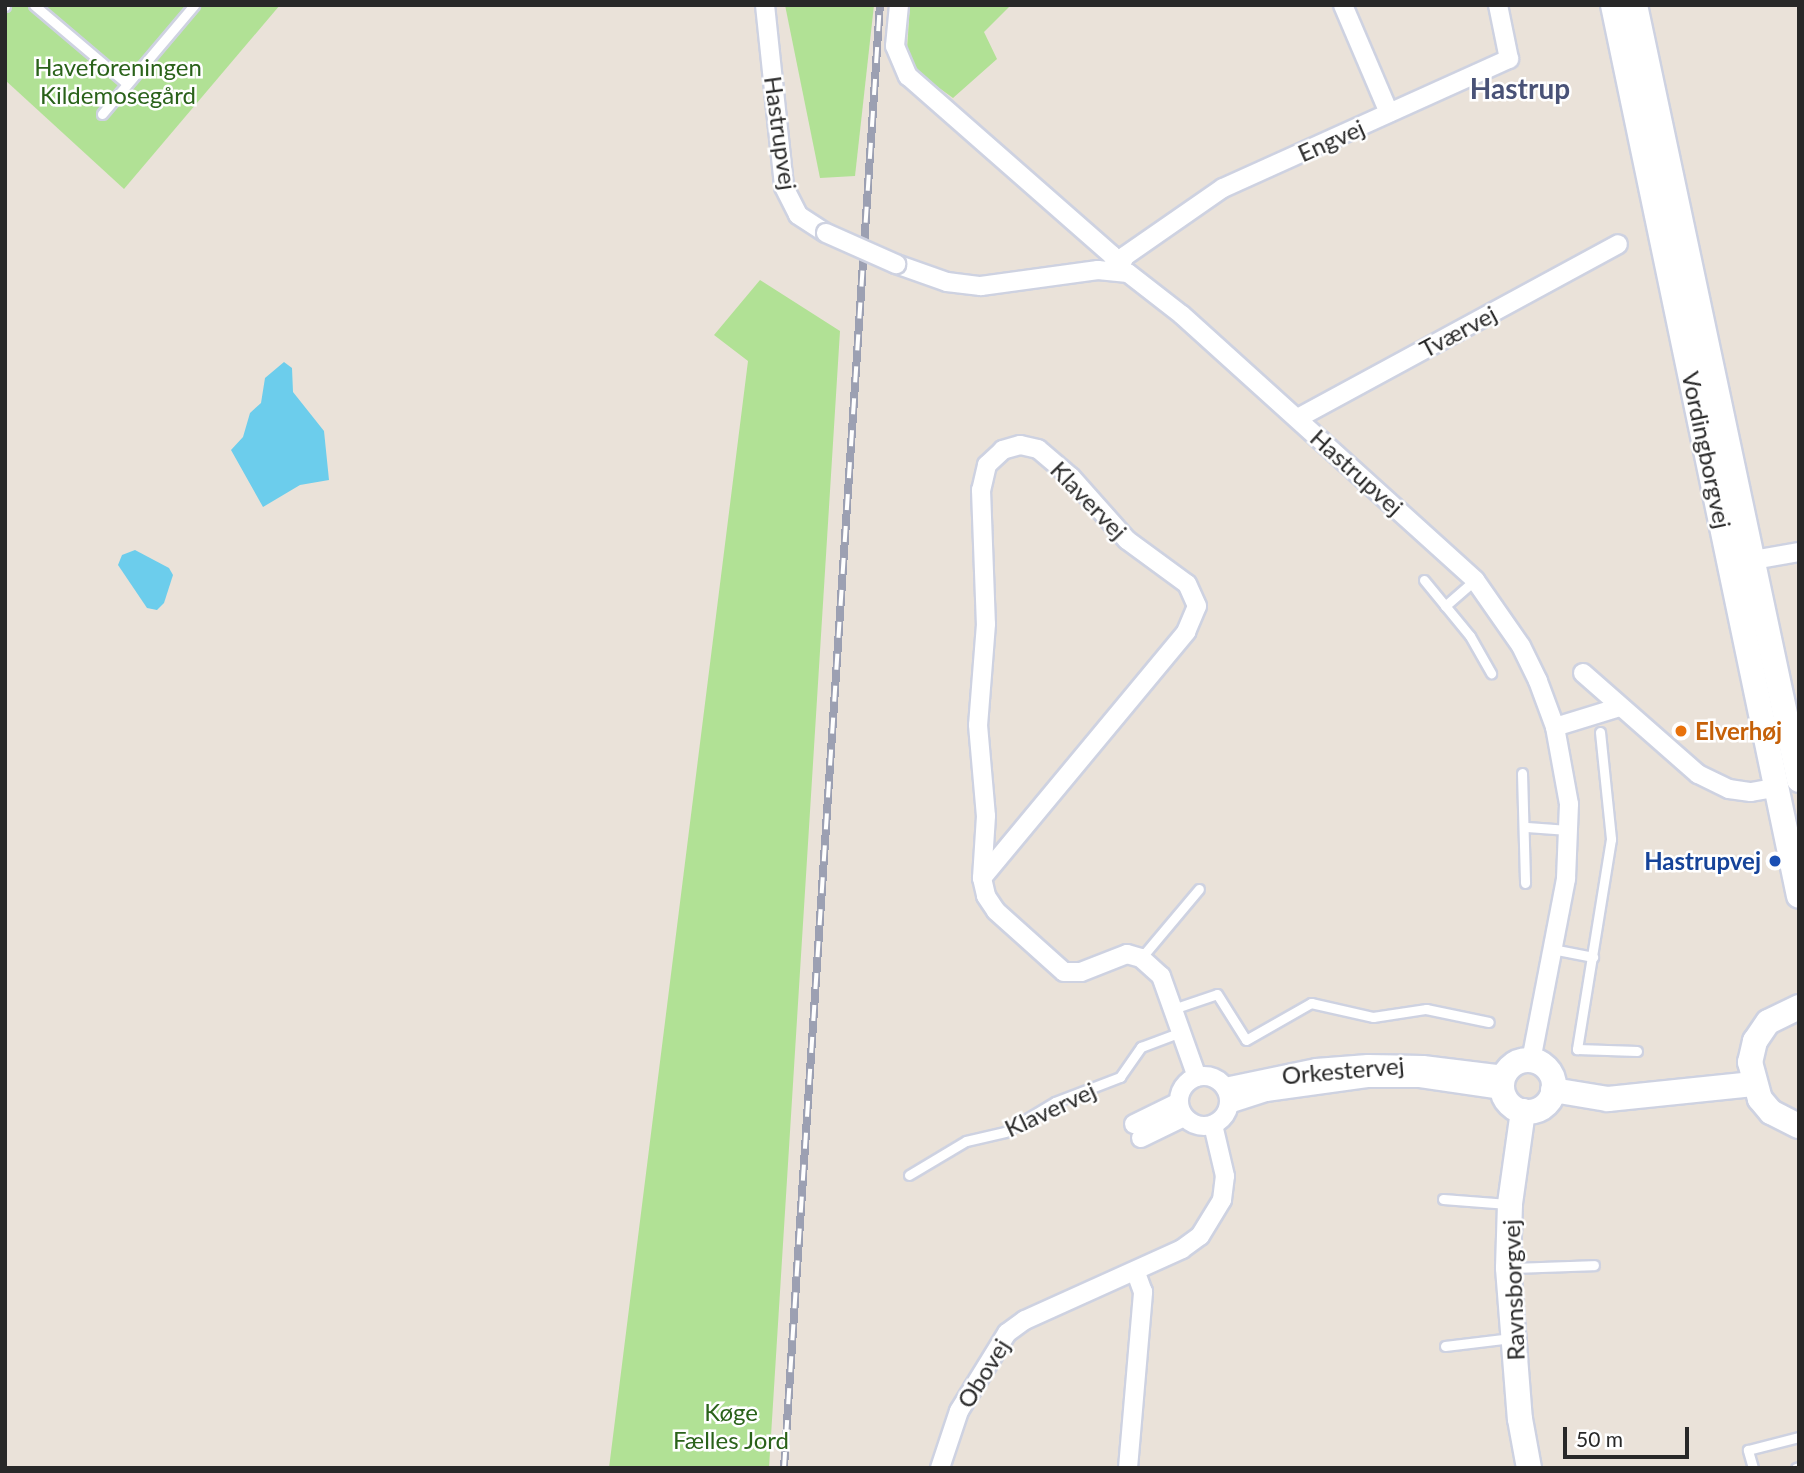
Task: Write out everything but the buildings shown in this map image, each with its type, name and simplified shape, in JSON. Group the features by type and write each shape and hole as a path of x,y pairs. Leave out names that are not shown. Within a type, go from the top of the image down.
{"main road":[{"name":"Vordingborgvej","path":"1614,5 1789,784"},
{"name":"Vordingborgvej","path":"1635,5 1753,560 1789,784 1799,896"},
{"path":"1799,1007 1768,1023 1755,1041 1750,1062 1753,1084 1771,1112 1799,1126"},
{"path":"1531,1060 1550,1072 1553,1090 1541,1108 1523,1111 1509,1103 1503,1082 1514,1064 1531,1060"},
{"path":"1553,1090 1608,1099 1753,1084"},
{"name":"Ravnsborgvej","path":"1523,1111 1510,1204 1508,1268 1511,1338 1529,1468"}],"street":[{"name":"Hastrupvej","path":"765,5 784,187 797,215 825,233 896,264 947,282 981,286 1119,269"},
{"name":"Hastrupvej","path":"899,5 895,46 908,76 1112,255 1119,269 1164,299 1475,580 1521,646 1555,727"},
{"path":"1343,5 1389,113"},
{"name":"Engvej","path":"1119,269 1125,256 1223,188 1509,59 1498,5"},
{"name":"Tværvej","path":"1298,418 1618,244"},
{"name":"Klavervej","path":"982,878 1185,632 1198,606 1187,584 1127,540 1071,477 1038,449 1020,445 1003,450 987,466 981,490 986,624 978,725 986,816 982,878 996,911 1064,972 1081,972 1127,954 1141,958"},
{"path":"1753,560 1799,552"},
{"path":"1583,673 1698,774 1729,789 1751,792 1789,784"},
{"path":"1531,1060 1566,879 1569,804 1555,727 1620,707"},
{"path":"1141,958 1161,976 1197,1077"},
{"name":"Orkestervej","path":"1227,1096 1316,1068 1368,1064 1423,1065 1503,1082"},
{"path":"1197,1077 1211,1077 1227,1096 1225,1116 1213,1125 1196,1125 1182,1109 1186,1085 1197,1077"},
{"path":"1138,1131 1182,1109"},
{"name":"Obovej","path":"940,1468 959,1411 1007,1333 1025,1320 1136,1273 1182,1250 1212,1220 1222,1200 1225,1176 1213,1125"},
{"path":"1128,1468 1143,1292 1136,1273"}],"lane":[{"path":"34,5 127,84"},
{"path":"102,114 194,5"},
{"path":"1424,580 1446,606 1491,673"},
{"path":"1446,606 1475,580"},
{"path":"1600,732 1611,839 1577,1049 1637,1051"},
{"path":"1522,773 1527,827 1525,883"},
{"path":"1527,827 1568,830"},
{"path":"1141,958 1199,889"},
{"path":"1552,949 1593,957"},
{"path":"1173,1009 1217,995 1247,1040 1311,1003 1373,1017 1426,1009 1489,1022"},
{"name":"Klavervej","path":"909,1175 966,1142 1005,1132 1055,1102 1120,1077 1141,1047 1181,1032"},
{"path":"1443,1199 1510,1204"},
{"path":"1508,1268 1594,1265"},
{"path":"1445,1346 1511,1338"},
{"path":"1753,1468 1748,1450 1799,1437"}],"green space":[{"name":"Haveforeningen Kildemosegård","path":"5,5 280,5 124,189 5,80"},
{"path":"785,5 874,5 855,176 820,178"},
{"path":"910,5 1011,5 984,32 997,59 953,98 906,64"},
{"name":"Køge Fælles Jord","path":"760,280 840,331 769,1468 609,1468 748,361 714,335"}],"water":[{"path":"284,362 292,368 293,392 324,431 329,480 300,485 263,507 231,450 243,437 250,413 261,403 265,378"},
{"path":"135,550 169,568 173,575 164,603 157,610 147,608 118,565 122,555"}],"railway":[{"path":"784,1468 880,5"}],"place":[{"name":"Elverhøj","path":"1681,731"},
{"name":"Hastrupvej","path":"1775,861"}],"district":[{"name":"Hastrup","path":"1520,88"}]}
